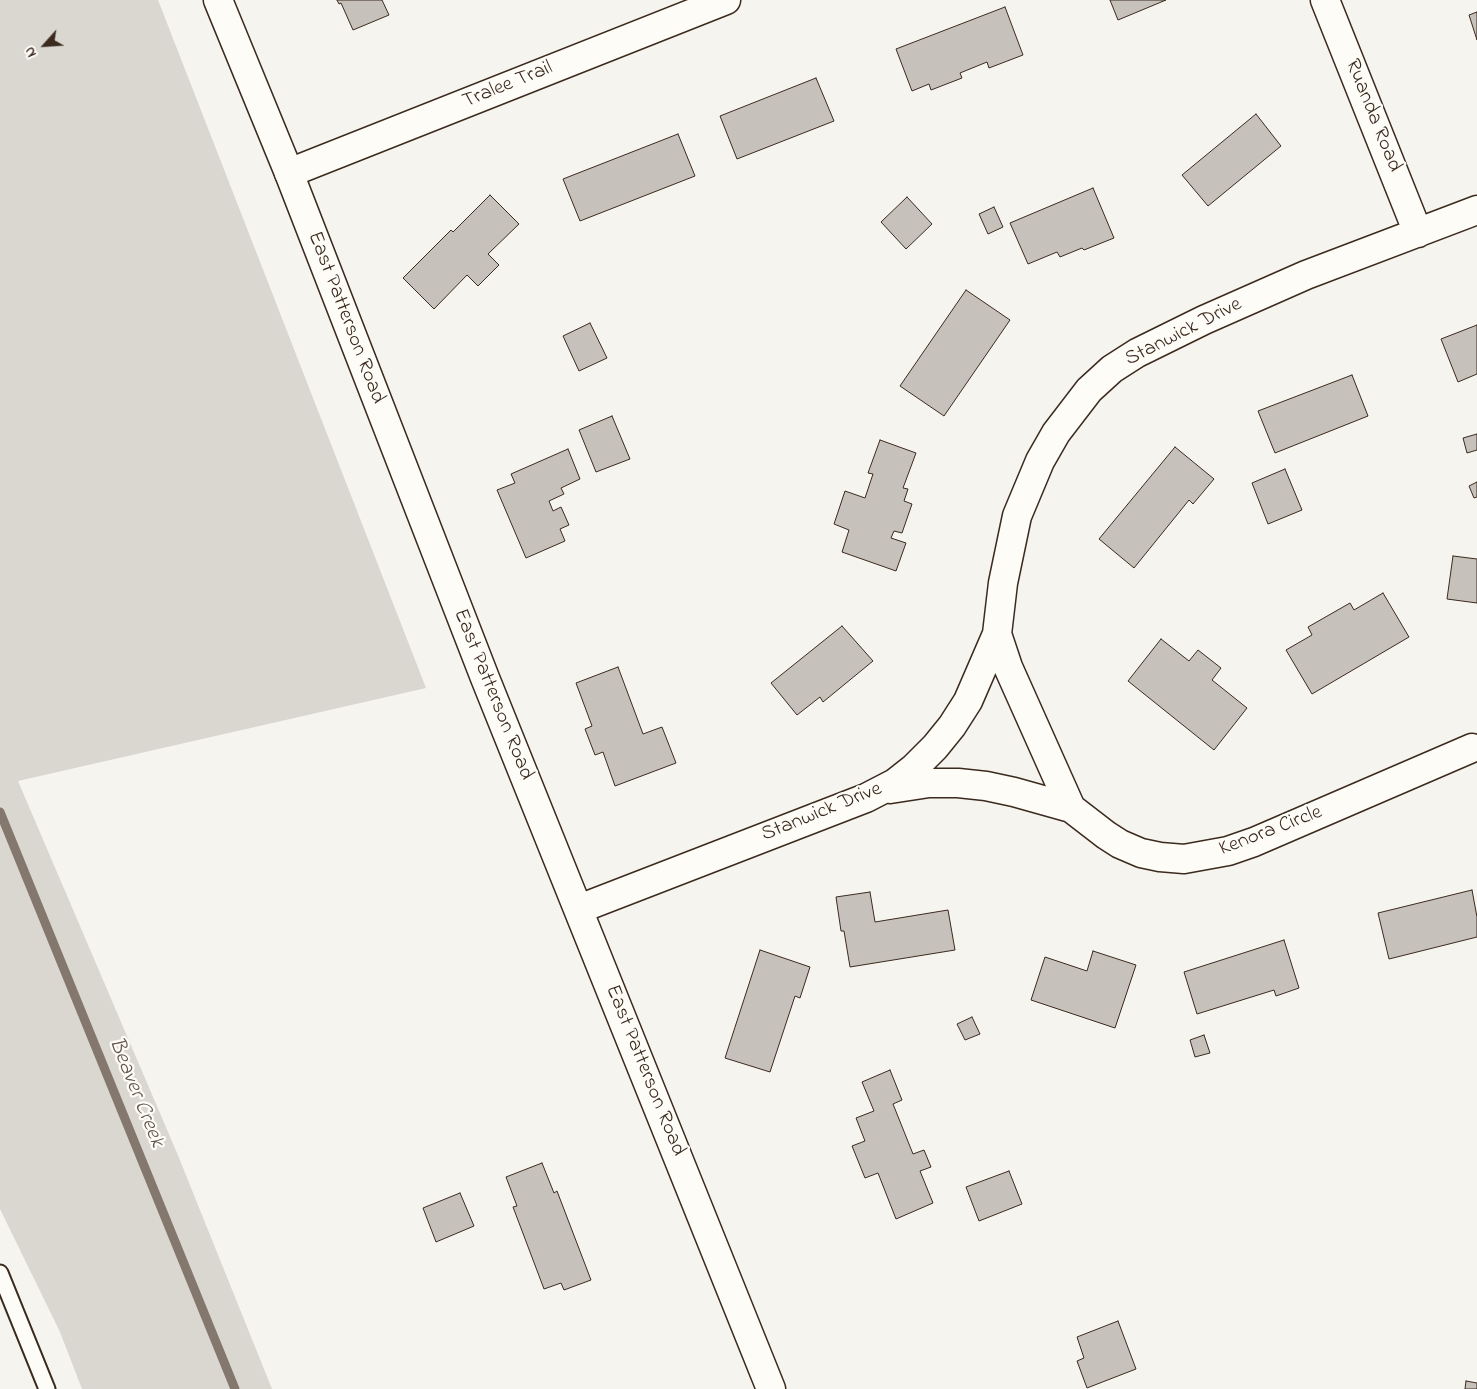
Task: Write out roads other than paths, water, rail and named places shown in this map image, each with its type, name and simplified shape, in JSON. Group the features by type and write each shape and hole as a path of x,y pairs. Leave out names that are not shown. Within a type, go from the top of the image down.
{"street":[{"name":"East Patterson Road","path":"218,0 289,173 427,532 771,1389"},
{"name":"Tralee Trail","path":"289,173 726,0"},
{"name":"Ruanda Road","path":"1325,0 1418,233"},
{"name":"Stanwick Drive","path":"578,909 866,798 895,783 914,768 941,740 968,701 997,634 1003,583 1016,516 1040,461 1056,433 1089,390 1112,370 1137,353 1204,320 1306,275 1477,210"},
{"name":"Stanwick Drive","path":"997,634 1008,667 1071,808"},
{"name":"Kenora Circle","path":"866,798 896,787 929,783 958,783 986,786 1071,808 1106,835 1120,844 1141,853 1176,858 1205,856 1228,851 1254,842 1472,748"}],"lane":[{"path":"0,1273 47,1389"}],"waterway":[{"name":"Beaver Creek","path":"0,812 235,1389"}]}
